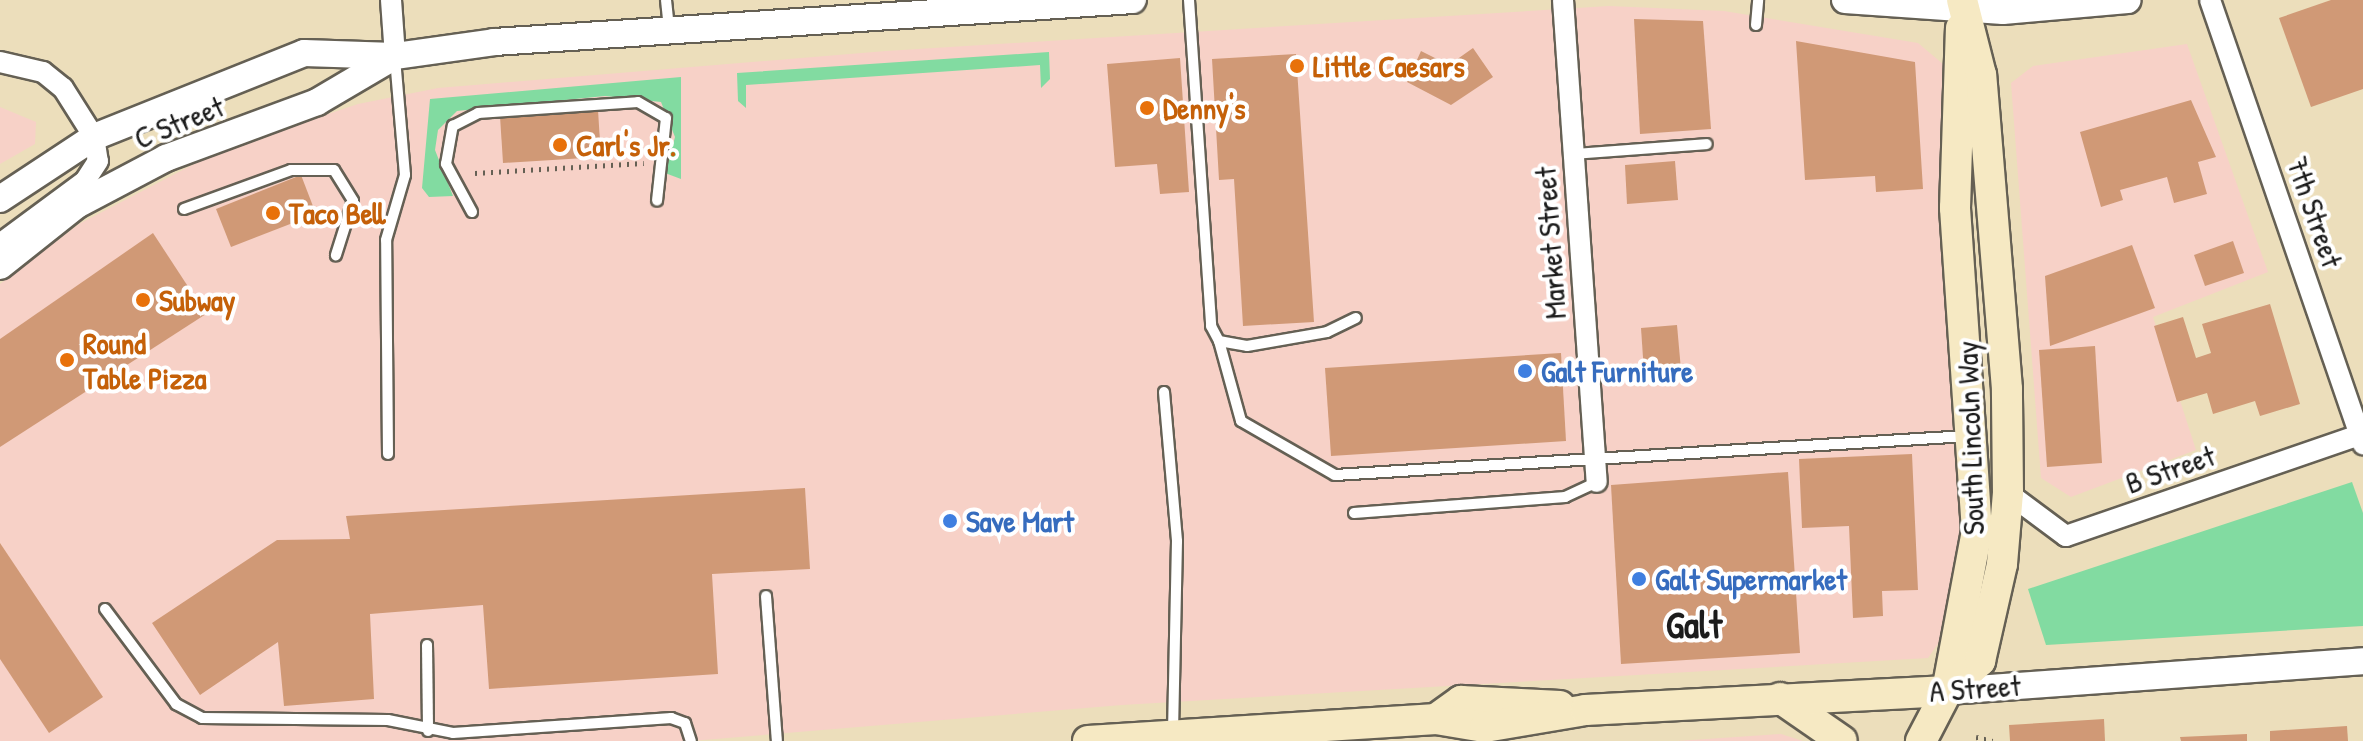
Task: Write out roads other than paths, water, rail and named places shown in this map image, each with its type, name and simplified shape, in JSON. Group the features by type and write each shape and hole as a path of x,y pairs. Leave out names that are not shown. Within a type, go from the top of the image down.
{"main road":[{"name":"South Lincoln Way","path":"1947,691 1977,531 1974,436 1946,208 1963,5"},
{"name":"South Lincoln Way","path":"1947,691 1980,661 2002,564 2008,493 2007,389 1981,75 1963,5"},
{"name":"A Street","path":"1088,741 1436,719 1485,727 1586,710 1947,691"},
{"path":"1921,741 1947,691"},
{"path":"1780,698 1842,741"}],"street":[{"path":"391,0 395,56"},
{"name":"C Street","path":"0,199 94,137 304,53 395,56 955,6 1133,0"},
{"name":"Market Street","path":"1563,0 1597,482"},
{"path":"1845,0 1963,5 2128,0"},
{"name":"7th Street","path":"2210,0 2362,438"},
{"name":"C Street","path":"0,266 77,205 166,158 317,102 395,56"},
{"path":"0,62 43,72 63,88 94,137 96,170 0,244"},
{"name":"B Street","path":"2008,493 2066,536 2362,438"},
{"name":"A Street","path":"1947,691 2363,661"}],"lane":[{"path":"666,0 669,31"},
{"path":"1189,0 1211,326 1219,341 1241,421 1335,475 1974,436"},
{"path":"1756,25 1758,0"},
{"path":"388,454 386,240 405,175 395,56"},
{"path":"472,212 443,151 453,126 478,113 652,105 666,118 657,201"},
{"path":"1574,154 1707,144"},
{"path":"184,209 291,170 334,170 353,201 336,255"},
{"path":"1219,341 1247,346 1327,332 1356,318"},
{"path":"1164,392 1177,541 1173,736"},
{"path":"1354,513 1565,497 1597,482"},
{"path":"766,596 777,741"},
{"path":"105,609 176,704 202,718 388,720 428,731 671,718 685,723 691,741"},
{"path":"427,645 428,731"}],"place":[{"name":"Little Caesars","path":"1297,66"},
{"name":"Denny's","path":"1147,108"},
{"name":"Carl's Jr.","path":"560,145"},
{"name":"Taco Bell","path":"273,213"},
{"name":"Subway","path":"143,300"},
{"name":"Round Table Pizza","path":"67,360"},
{"name":"Galt Furniture","path":"1525,371"},
{"name":"Save Mart","path":"950,521"},
{"name":"Galt Supermarket","path":"1639,579"}],"district":[{"name":"Galt","path":"1694,625"}]}
